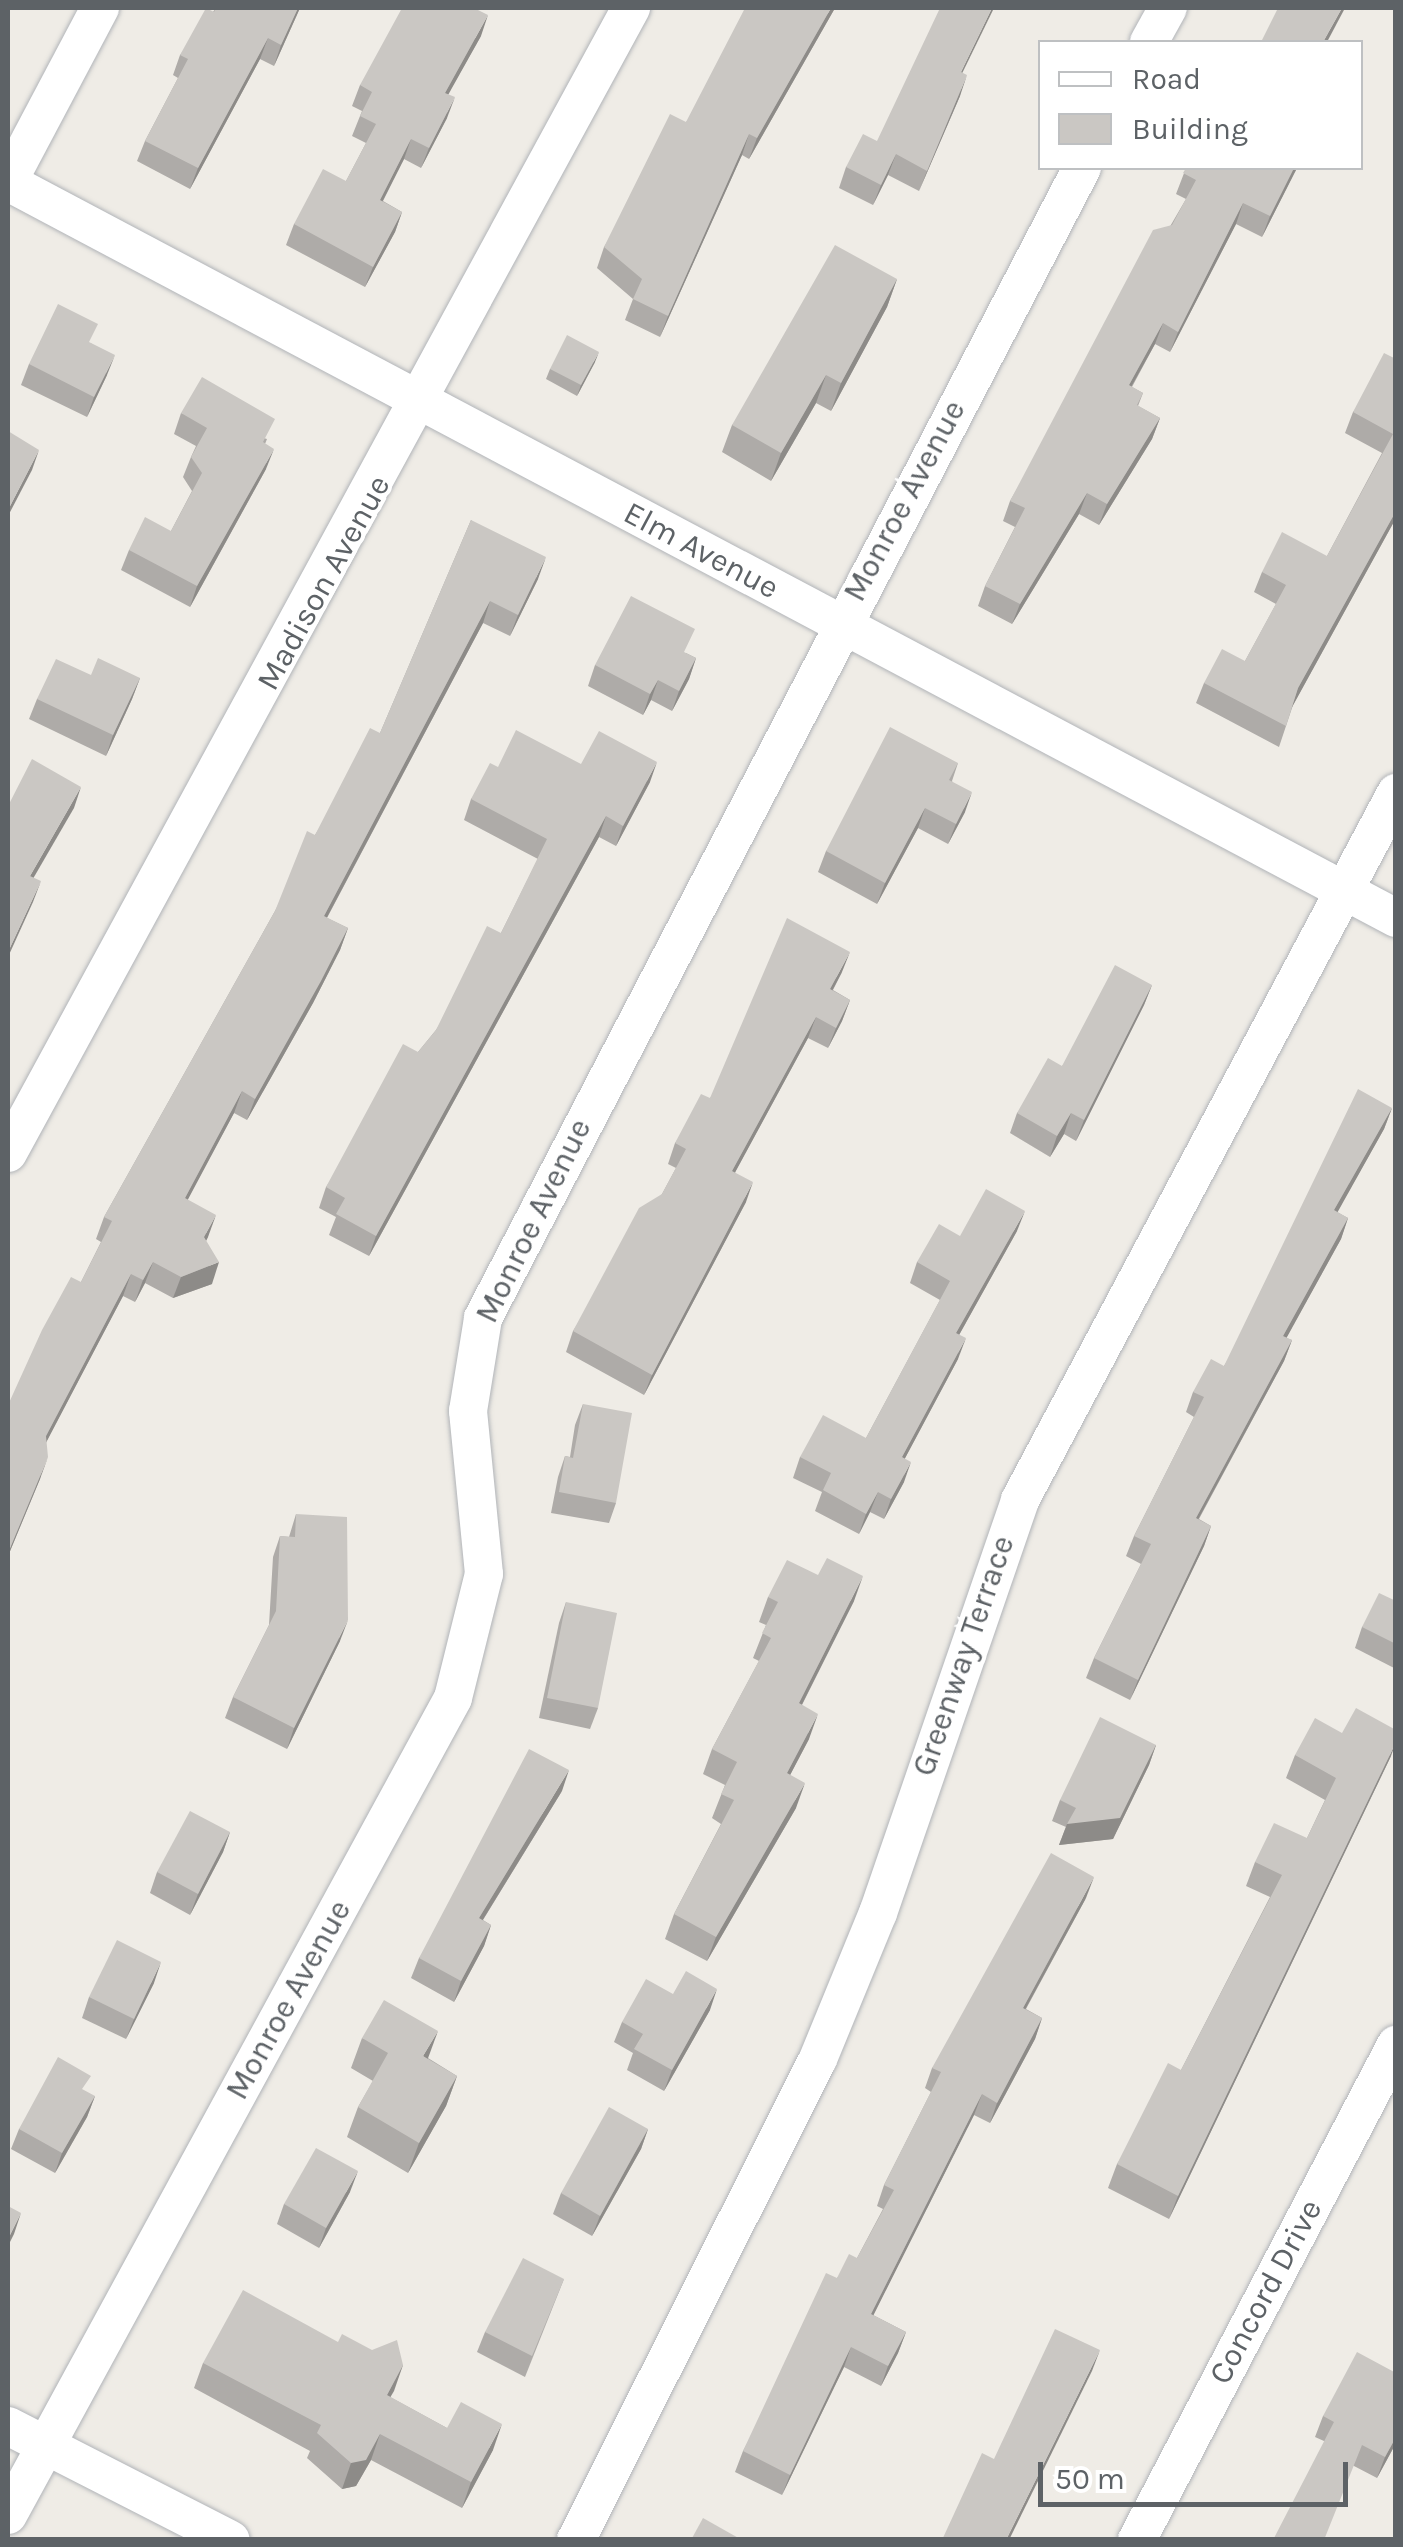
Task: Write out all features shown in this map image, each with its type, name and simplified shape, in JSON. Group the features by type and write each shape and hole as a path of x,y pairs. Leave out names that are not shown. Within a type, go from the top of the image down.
{"street":[{"path":"8,182 100,8"},
{"name":"Madison Avenue","path":"8,1154 424,402 632,8"},
{"path":"1150,40 1168,8"},
{"name":"Monroe Avenue","path":"8,2515 453,1698 484,1574 468,1412 483,1318 839,624 1081,170"},
{"name":"Elm Avenue","path":"8,182 1396,918"},
{"name":"Greenway Terrace","path":"576,2540 818,2058 878,1913 1020,1500 1340,889 1396,793"},
{"name":"Concord Drive","path":"1137,2540 1396,2044"},
{"path":"8,2426 231,2540"}],"building":[{"path":"206,8 214,12 216,8 298,8 281,45 268,38 198,168 145,141 188,59 180,55"},
{"path":"402,8 474,8 488,15 445,93 455,97 429,148 411,139 380,200 402,212 373,267 294,224 323,169 346,181 376,124 360,116 372,92 360,85"},
{"path":"745,8 831,8 757,138 749,134 668,316 633,299 642,279 604,247 670,114 686,122"},
{"path":"940,8 992,8 961,72 967,75 927,171 896,154 881,185 846,167 863,134 877,141"},
{"path":"1278,8 1342,8 1324,40 1262,40"},
{"path":"1293,170 1270,216 1243,203 1178,332 1163,323 1129,385 1143,393 1137,405 1160,418 1107,504 1087,493 1020,604 985,586 1025,508 1010,501 1153,230 1172,225 1196,180 1183,173"},
{"path":"835,245 897,279 841,383 826,375 781,453 732,425"},
{"path":"58,304 98,324 89,342 115,355 94,397 29,364"},
{"path":"567,335 599,352 581,385 550,369"},
{"path":"1384,353 1396,359 1396,511 1298,688 1286,726 1204,683 1222,649 1245,661 1286,585 1262,572 1282,532 1327,556 1393,434 1353,412"},
{"path":"202,377 275,419 263,442 274,449 197,586 129,550 145,517 171,531 202,473 191,457 207,428 181,413"},
{"path":"8,431 39,450 8,510"},
{"path":"471,520 546,557 518,615 490,601 324,916 348,928 321,981 255,1099 242,1091 185,1198 216,1215 204,1237 219,1262 181,1277 153,1262 143,1280 131,1274 46,1436 48,1457 8,1553 8,1405 42,1330 71,1277 81,1282 112,1221 104,1217 275,911 307,831 315,835 370,728 380,733"},
{"path":"631,596 695,629 684,652 696,658 679,691 658,680 650,694 595,665"},
{"path":"98,658 140,678 113,735 37,699 56,659 91,675"},
{"path":"890,727 958,763 949,780 972,792 956,824 925,808 885,883 826,851"},
{"path":"516,730 581,764 599,731 657,762 623,826 606,816 376,1236 336,1214 345,1198 326,1187 403,1044 418,1052 436,1030 487,926 501,933 547,839 471,799 490,763 498,767"},
{"path":"32,759 81,787 30,876 41,881 8,952 8,806"},
{"path":"787,918 850,952 830,989 850,1000 836,1028 816,1017 732,1171 753,1182 652,1375 573,1331 639,1208 662,1194 686,1149 675,1143 701,1094 710,1098"},
{"path":"1115,965 1152,985 1084,1120 1071,1113 1057,1136 1017,1113 1048,1058 1062,1066"},
{"path":"1358,1089 1392,1108 1334,1210 1348,1218 1283,1336 1292,1340 1196,1518 1211,1526 1138,1680 1094,1658 1151,1544 1134,1536 1204,1397 1193,1392 1211,1359 1224,1366"},
{"path":"986,1189 1025,1211 956,1333 966,1338 902,1457 911,1462 891,1499 878,1492 866,1514 823,1490 831,1473 800,1457 823,1415 866,1438 950,1281 917,1262 939,1224 960,1236"},
{"path":"583,1404 632,1413 616,1503 559,1492 565,1456 573,1458"},
{"path":"296,1514 347,1517 348,1620 294,1728 233,1697 276,1611 280,1536 295,1537"},
{"path":"827,1558 863,1576 799,1703 818,1714 787,1773 805,1783 716,1937 674,1914 734,1800 721,1794 737,1762 712,1749 771,1638 762,1633 778,1602 768,1597 787,1560 818,1575"},
{"path":"1379,1593 1396,1601 1396,1644 1362,1627"},
{"path":"566,1602 617,1613 598,1708 547,1698"},
{"path":"1356,1708 1396,1730 1396,1742 1178,2196 1117,2164 1168,2063 1181,2070 1282,1875 1255,1862 1274,1823 1307,1838 1336,1778 1295,1755 1315,1718 1342,1733"},
{"path":"1100,1717 1156,1745 1120,1818 1067,1824 1076,1808 1060,1800"},
{"path":"529,1749 569,1770 479,1918 491,1925 461,1981 419,1958"},
{"path":"190,1811 230,1832 198,1894 157,1872"},
{"path":"1051,1853 1094,1877 1023,2008 1042,2018 997,2103 982,2094 871,2314 906,2332 888,2366 851,2347 790,2475 743,2451 826,2273 837,2278 849,2254 857,2258 894,2190 884,2185 941,2072 932,2068"},
{"path":"117,1940 161,1962 134,2019 89,1997"},
{"path":"686,1971 717,1989 672,2070 634,2049 643,2034 622,2022 646,1979 673,1994"},
{"path":"384,2000 438,2031 423,2056 457,2076 419,2143 358,2107 388,2053 362,2038"},
{"path":"58,2057 91,2076 82,2089 95,2096 62,2153 19,2129"},
{"path":"609,2107 648,2129 600,2216 561,2193"},
{"path":"316,2148 358,2171 326,2228 284,2204"},
{"path":"8,2206 21,2213 8,2239"},
{"path":"523,2258 564,2279 532,2356 485,2332"},
{"path":"243,2290 338,2342 342,2334 372,2350 397,2340 403,2365 387,2395 447,2428 461,2402 502,2424 471,2482 380,2434 366,2460 351,2463 317,2433 321,2425 203,2363"},
{"path":"1055,2329 1100,2350 1006,2540 942,2540 982,2453 994,2459"},
{"path":"1357,2352 1396,2373 1396,2437 1385,2457 1362,2445 1324,2540 1273,2540 1334,2422 1323,2416"},
{"path":"703,2518 742,2540 691,2540"}]}
